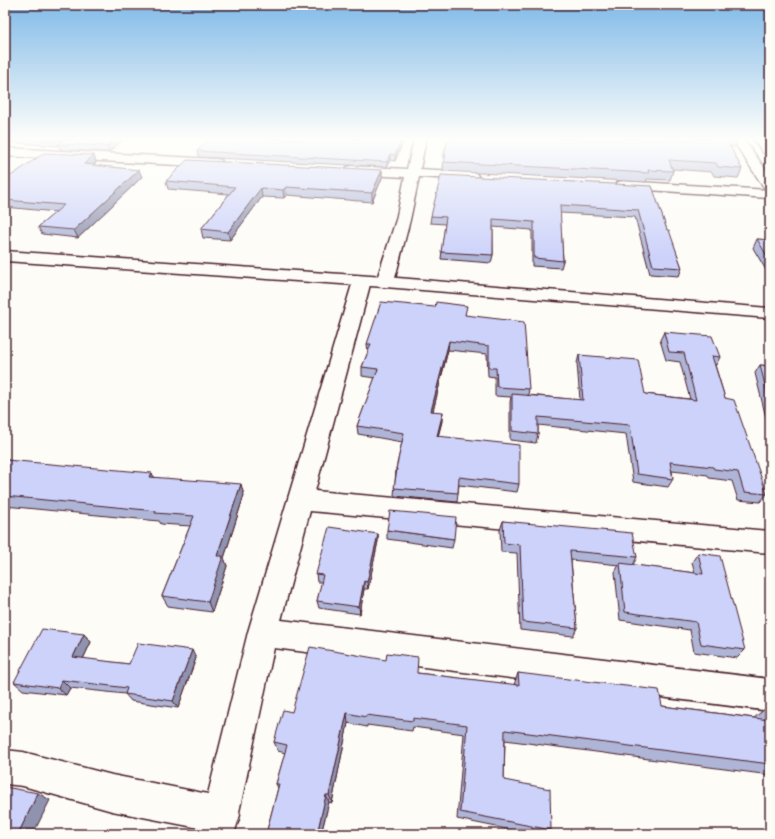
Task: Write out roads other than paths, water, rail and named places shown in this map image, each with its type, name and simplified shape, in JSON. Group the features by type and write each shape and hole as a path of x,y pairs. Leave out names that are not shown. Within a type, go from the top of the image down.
{"street":[{"path":"5,768 23,769 112,793 169,803 219,825 263,632 299,500 374,282 402,220 411,178"},
{"path":"611,184 770,194"},
{"path":"5,256 374,282 770,313"},
{"path":"299,500 770,542"},
{"path":"263,632 770,695"}]}
